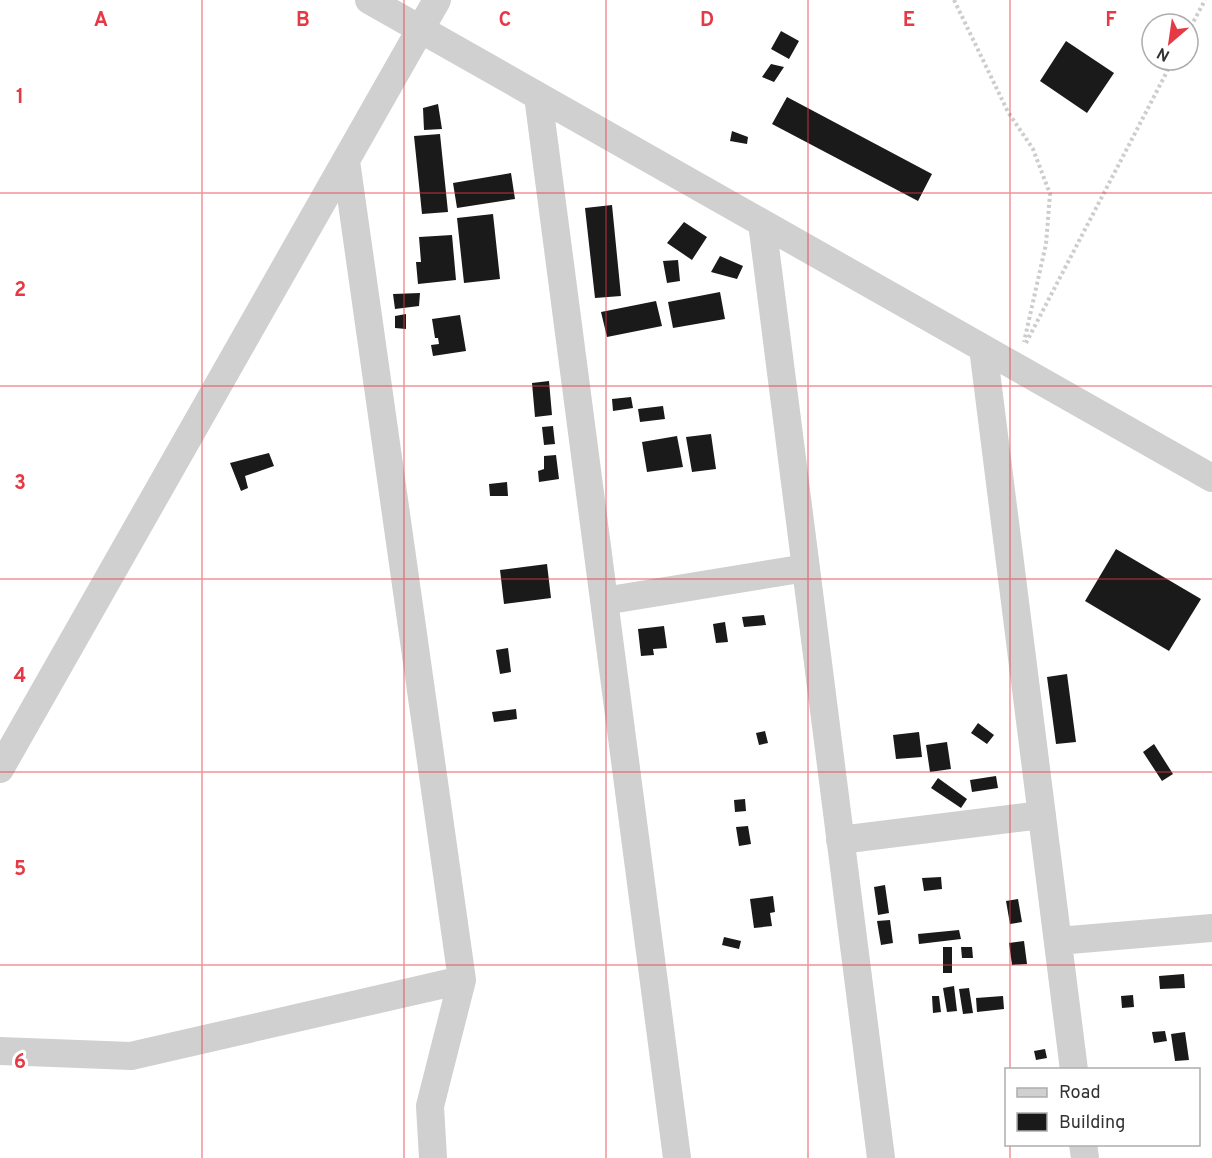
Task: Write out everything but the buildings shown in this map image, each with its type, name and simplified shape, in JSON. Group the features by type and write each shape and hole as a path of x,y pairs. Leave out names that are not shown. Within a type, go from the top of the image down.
{"street":[{"path":"369,0 1212,478"},
{"path":"0,768 437,0"},
{"path":"538,96 677,1158"},
{"path":"346,161 462,980 429,1106 433,1158"},
{"path":"762,223 881,1158"},
{"path":"983,348 1074,1068"},
{"path":"604,601 806,568"},
{"path":"840,840 1042,815"},
{"path":"1058,941 1212,928"},
{"path":"0,1051 131,1056 462,980"}],"path":[{"path":"954,0 1008,112 1033,149 1050,194 1046,244 1023,349 1167,72"}]}
